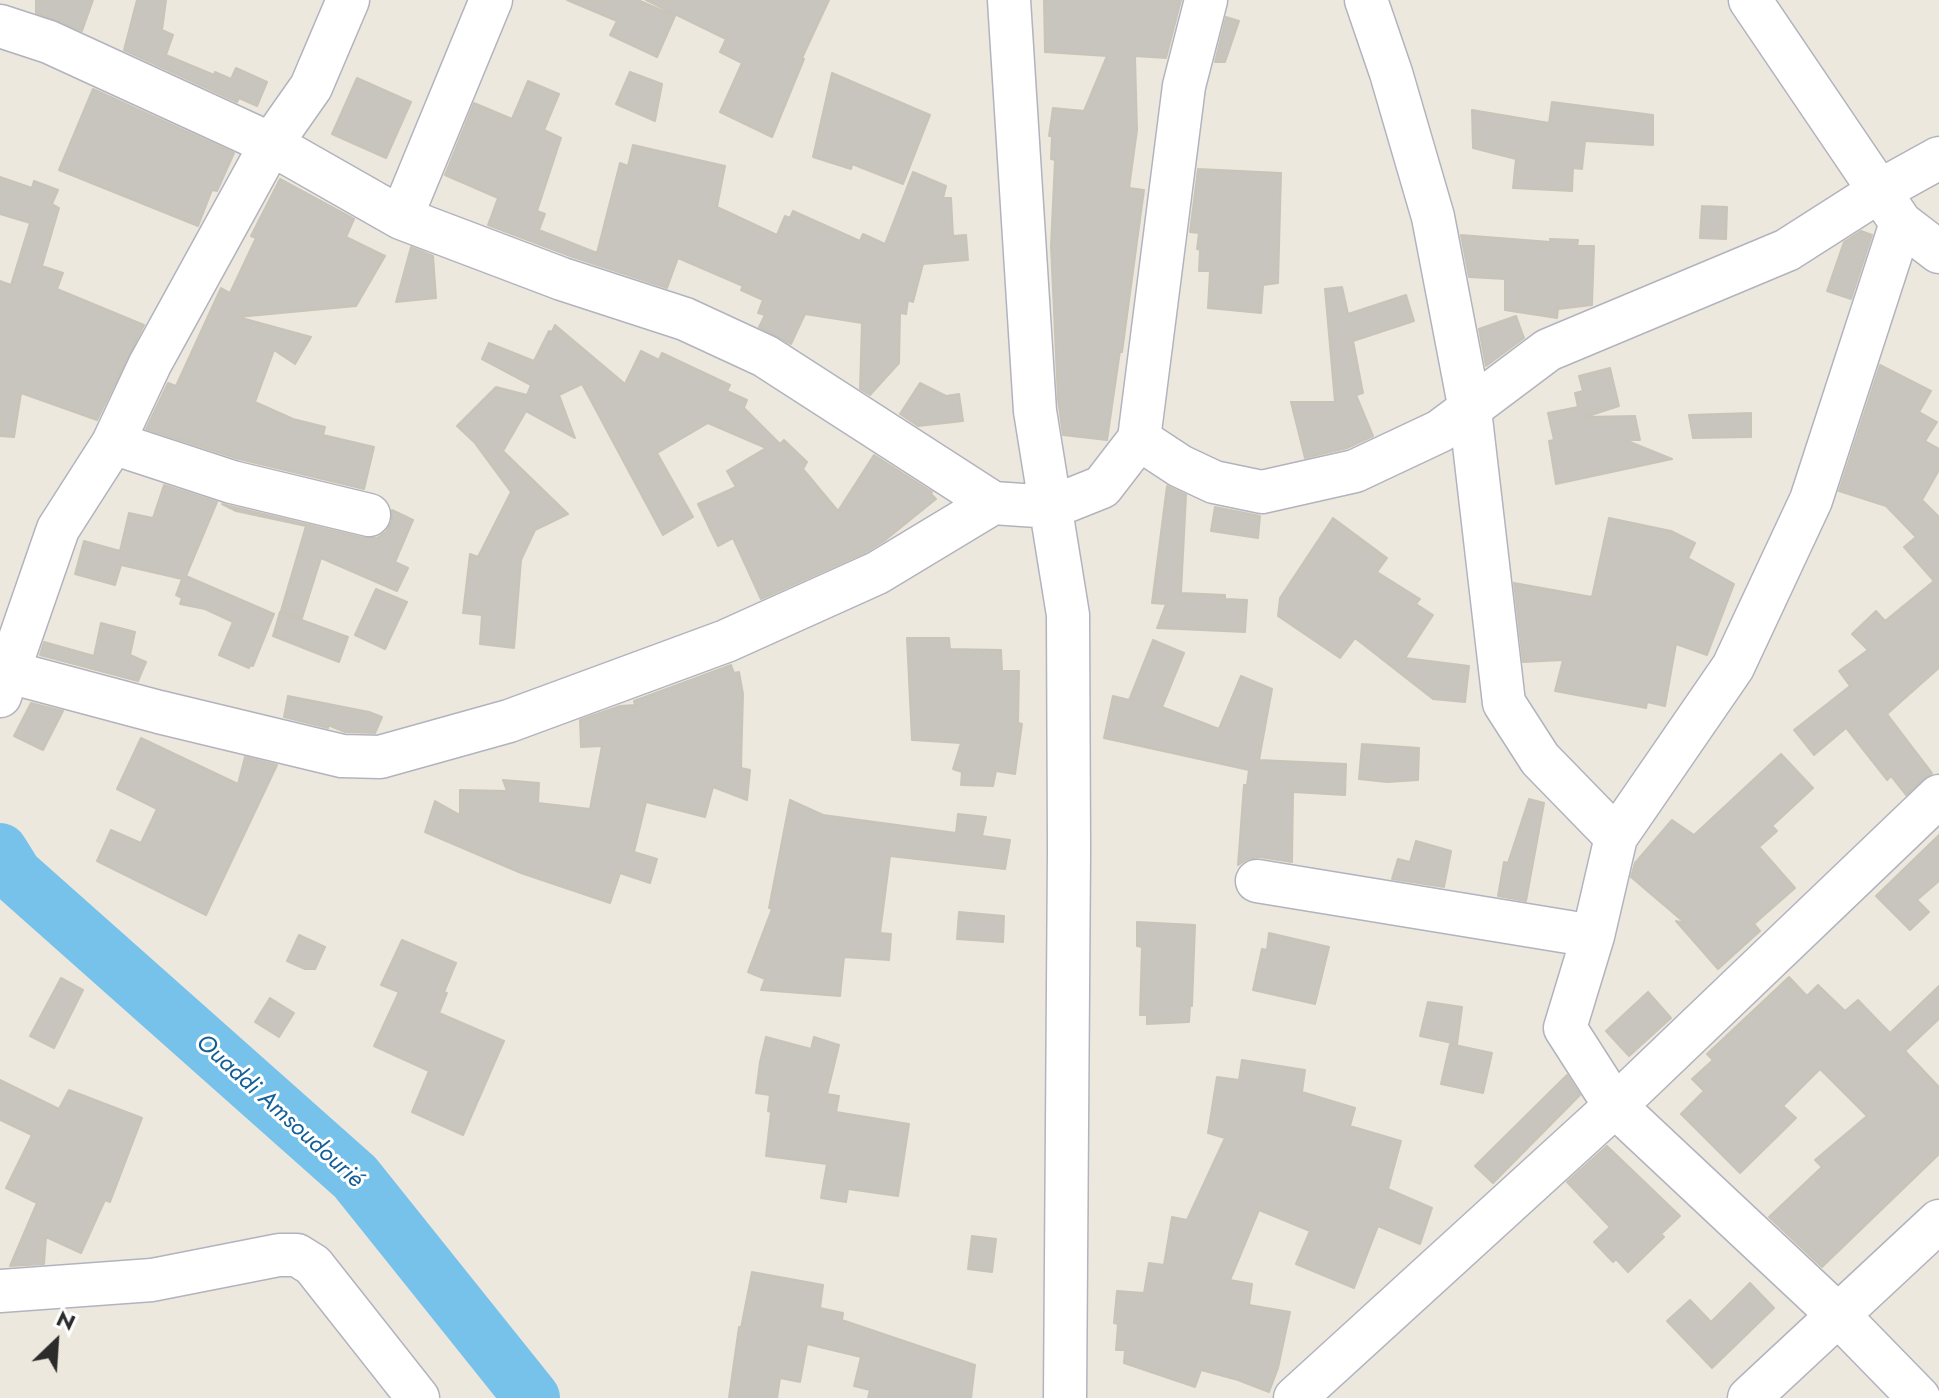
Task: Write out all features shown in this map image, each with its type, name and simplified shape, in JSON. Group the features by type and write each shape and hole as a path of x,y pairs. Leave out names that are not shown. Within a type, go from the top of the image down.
{"street":[{"path":"348,0 311,87 271,144 150,364 113,443 58,529 5,684 159,712 342,756 380,757 509,721 726,641 877,573 993,503"},
{"path":"401,218 491,0"},
{"path":"1009,0 1035,411 1068,615 1065,1398"},
{"path":"0,26 49,42 271,144 401,218 562,279 685,319 765,356 993,503 1052,507 1102,487 1139,439 1184,86 1206,0"},
{"path":"1366,0 1433,217 1470,410 1504,703 1540,759 1616,837"},
{"path":"1750,0 1891,206 1939,252"},
{"path":"1139,439 1180,466 1214,482 1262,492 1355,471 1440,431 1548,350 1891,206 1939,158"},
{"path":"1891,206 1811,500 1733,667 1616,837 1593,936 1565,1028 1615,1106 1838,1315 1919,1398"},
{"path":"113,443 232,482 369,515"},
{"path":"1295,1398 1615,1106 1939,796"},
{"path":"1257,881 1593,936"},
{"path":"1749,1398 1939,1221"},
{"path":"0,1291 152,1280 279,1255 297,1255 313,1265 418,1398"}],"building":[{"path":"36,0 93,0 82,31 36,13"},
{"path":"137,0 166,0 162,30 173,35 166,55 214,75 215,72 231,79 236,68 267,82 257,106 239,98 237,102 124,50"},
{"path":"567,0 638,0 675,16 657,57 610,35 617,21"},
{"path":"646,0 829,0 802,58 772,137 720,112 742,63 720,52 726,39"},
{"path":"1044,0 1181,0 1166,58 1135,56 1137,130 1129,188 1144,190 1107,440 1063,435 1058,399 1051,246 1055,160 1051,159 1052,136 1049,136 1053,108 1084,111 1107,56 1045,52"},
{"path":"1226,17 1239,21 1225,62 1215,62"},
{"path":"630,72 662,84 655,121 616,104"},
{"path":"832,73 930,115 903,184 852,164 851,169 813,157"},
{"path":"357,78 411,102 386,158 332,134"},
{"path":"528,81 559,94 544,130 561,138 537,211 545,214 539,230 597,253 620,163 628,166 633,145 725,166 717,207 777,235 785,216 790,218 793,211 860,241 863,234 885,244 913,172 946,186 943,198 951,198 953,236 966,235 968,260 923,264 913,302 908,300 906,314 900,313 899,363 870,395 860,389 862,323 805,314 791,344 759,327 765,315 758,313 763,300 741,290 743,286 678,258 667,288 488,225 498,198 445,175 474,103 512,119"},
{"path":"93,89 234,153 217,191 212,190 198,226 59,170"},
{"path":"1552,102 1653,115 1653,145 1585,141 1582,169 1573,168 1572,191 1513,188 1516,159 1473,148 1472,110 1549,123"},
{"path":"1198,169 1281,173 1278,283 1263,285 1261,313 1208,308 1210,271 1199,271 1199,233 1190,232"},
{"path":"0,177 32,188 34,181 58,190 52,204 59,208 42,266 63,273 57,289 144,325 97,420 21,393 14,437 0,436 0,281 11,285 30,223 0,214"},
{"path":"280,179 354,219 346,237 385,256 356,306 238,317 311,337 295,364 274,350 255,402 293,419 325,427 323,435 374,447 364,489 239,459 146,429 168,383 176,386 221,288 230,293 256,238 251,236"},
{"path":"1702,206 1727,207 1726,239 1700,238"},
{"path":"1861,231 1872,235 1851,299 1827,291 1844,242"},
{"path":"1461,235 1550,242 1550,239 1578,240 1577,246 1594,246 1592,305 1558,309 1557,318 1505,310 1505,279 1469,277"},
{"path":"411,247 433,256 436,298 396,302"},
{"path":"1342,287 1348,314 1406,295 1414,321 1353,341 1363,393 1356,395 1373,436 1347,448 1305,458 1291,402 1335,402 1325,289"},
{"path":"1516,316 1524,338 1486,366 1479,329"},
{"path":"555,325 625,384 641,351 659,360 662,353 730,385 727,391 747,400 744,408 780,444 784,440 807,462 803,469 838,511 874,455 932,492 936,499 866,552 761,599 733,538 718,546 698,504 736,487 727,471 766,448 708,423 657,453 693,517 663,535 582,384 559,395 575,438 526,411 503,451 568,514 535,530 521,560 514,648 480,644 482,615 463,613 470,554 478,557 511,492 474,442 457,426 496,387 527,395 531,385 482,359 489,343 534,361"},
{"path":"1880,365 1931,391 1919,412 1937,422 1925,441 1939,449 1939,470 1922,500 1939,517 1939,668 1887,714 1932,773 1906,795 1891,776 1887,780 1846,728 1814,755 1794,730 1850,686 1839,671 1868,650 1852,634 1876,611 1885,621 1934,581 1904,547 1916,537 1886,506 1839,491"},
{"path":"1610,368 1619,406 1585,417 1635,416 1640,440 1625,440 1672,459 1556,484 1549,441 1554,440 1548,413 1578,407 1575,393 1583,391 1579,376"},
{"path":"920,383 946,396 959,394 963,421 918,426 900,414"},
{"path":"1751,413 1751,437 1693,438 1689,415"},
{"path":"164,485 217,502 186,576 274,614 253,666 249,668 219,655 233,622 205,609 180,604 182,598 176,595 182,579 121,565 115,585 75,574 84,541 120,551 129,513 153,518"},
{"path":"1167,486 1186,495 1181,593 1225,595 1225,599 1247,600 1245,632 1157,628 1166,604 1152,603"},
{"path":"222,504 364,538 377,538 386,532 392,521 392,510 413,520 395,562 408,568 397,591 321,558 302,618 281,611 306,526 236,511"},
{"path":"1215,507 1260,516 1258,538 1211,531"},
{"path":"1333,518 1387,558 1377,572 1420,599 1416,604 1433,615 1405,658 1469,666 1465,702 1433,699 1355,638 1340,658 1278,616 1280,598"},
{"path":"1609,518 1671,531 1695,543 1688,558 1734,584 1707,655 1676,644 1665,706 1647,702 1646,708 1555,691 1563,660 1523,662 1514,583 1592,597"},
{"path":"376,589 407,602 385,649 355,635"},
{"path":"280,612 348,637 339,662 273,636"},
{"path":"101,623 135,632 130,655 146,662 138,681 40,655 44,642 94,656"},
{"path":"907,638 949,638 950,649 1001,650 1002,671 1019,671 1018,723 1022,724 1015,774 996,771 993,786 961,785 962,772 953,769 961,743 912,740"},
{"path":"1153,640 1184,653 1162,707 1219,729 1241,676 1272,689 1259,760 1346,764 1345,795 1293,792 1292,862 1260,857 1238,865 1244,785 1247,785 1249,770 1104,738 1113,696 1129,700"},
{"path":"731,665 734,673 739,672 743,694 741,768 750,770 747,800 713,787 705,817 646,802 634,852 657,859 650,883 620,873 610,903 521,873 425,832 435,801 460,815 460,790 507,791 503,780 539,783 538,803 590,809 602,746 581,747 580,720 620,706 635,705 634,701"},
{"path":"288,696 382,717 375,733 345,732 328,725 328,728 284,717"},
{"path":"31,703 63,711 43,750 14,736"},
{"path":"141,738 238,784 245,757 277,765 206,915 97,861 111,830 141,843 157,809 117,789"},
{"path":"1362,744 1419,748 1418,780 1387,782 1359,779"},
{"path":"1781,754 1813,788 1772,826 1777,831 1759,847 1795,888 1754,924 1760,931 1718,969 1676,921 1685,923 1631,877 1635,863 1672,820 1694,835"},
{"path":"1529,799 1544,803 1526,901 1498,896 1504,862 1508,863"},
{"path":"790,800 823,815 956,833 958,814 986,817 982,836 1010,840 1005,869 890,856 880,933 891,934 889,960 844,957 840,996 761,990 765,979 748,972 772,909 769,908"},
{"path":"1939,835 1939,881 1917,900 1929,912 1910,930 1876,896"},
{"path":"1416,841 1451,851 1444,887 1392,879 1398,859 1410,862"},
{"path":"959,912 1004,916 1003,942 957,939"},
{"path":"1137,922 1195,925 1189,1022 1147,1024 1147,1015 1140,1015 1142,947 1137,946"},
{"path":"1269,933 1329,947 1315,1004 1253,990 1262,949 1267,950"},
{"path":"299,935 325,947 315,969 305,969 287,961"},
{"path":"402,940 456,963 439,1013 504,1041 463,1135 412,1112 429,1071 374,1046 399,992 381,985"},
{"path":"1789,977 1807,996 1818,985 1845,1011 1858,1000 1890,1033 1939,986 1939,1019 1905,1051 1939,1087 1939,1154 1822,1267 1769,1217 1822,1167 1815,1160 1867,1116 1820,1069 1783,1106 1796,1118 1740,1173 1681,1114 1704,1091 1692,1079 1713,1060 1707,1054"},
{"path":"61,978 83,990 54,1048 30,1036"},
{"path":"1648,992 1671,1018 1629,1056 1606,1031"},
{"path":"270,998 294,1013 279,1037 255,1022"},
{"path":"1428,1002 1462,1007 1457,1044 1420,1036"},
{"path":"766,1037 811,1049 814,1037 839,1045 827,1094 839,1096 836,1112 909,1124 898,1196 848,1189 846,1202 821,1198 827,1164 766,1156 770,1095 756,1093"},
{"path":"1450,1044 1492,1053 1483,1093 1441,1084"},
{"path":"1242,1060 1305,1070 1302,1092 1355,1108 1350,1126 1401,1141 1388,1189 1432,1208 1420,1244 1378,1226 1354,1288 1296,1264 1310,1231 1259,1210 1230,1280 1252,1284 1249,1305 1290,1312 1278,1368 1269,1392 1201,1370 1195,1387 1124,1363 1125,1350 1116,1350 1118,1324 1114,1323 1117,1291 1144,1293 1149,1263 1164,1265 1172,1217 1187,1220 1225,1138 1208,1133 1217,1077 1239,1080"},
{"path":"1567,1075 1580,1095 1493,1183 1475,1166"},
{"path":"0,1080 59,1109 69,1090 142,1118 110,1202 105,1200 81,1253 46,1237 44,1264 10,1266 37,1203 6,1188 32,1135 0,1120"},
{"path":"1607,1146 1680,1216 1661,1234 1664,1237 1628,1272 1616,1259 1613,1262 1594,1242 1610,1227 1567,1182"},
{"path":"972,1236 996,1239 992,1272 968,1269"},
{"path":"752,1272 823,1285 820,1308 843,1313 842,1320 975,1365 971,1398 868,1398 870,1390 854,1386 861,1357 807,1344 800,1382 780,1378 777,1398 729,1398 739,1327"},
{"path":"1750,1283 1774,1308 1712,1368 1667,1321 1690,1300 1711,1322"}],"waterway":[{"name":"Ouaddi Amsoudourié","path":"0,851 15,875 355,1177 532,1398"}]}
